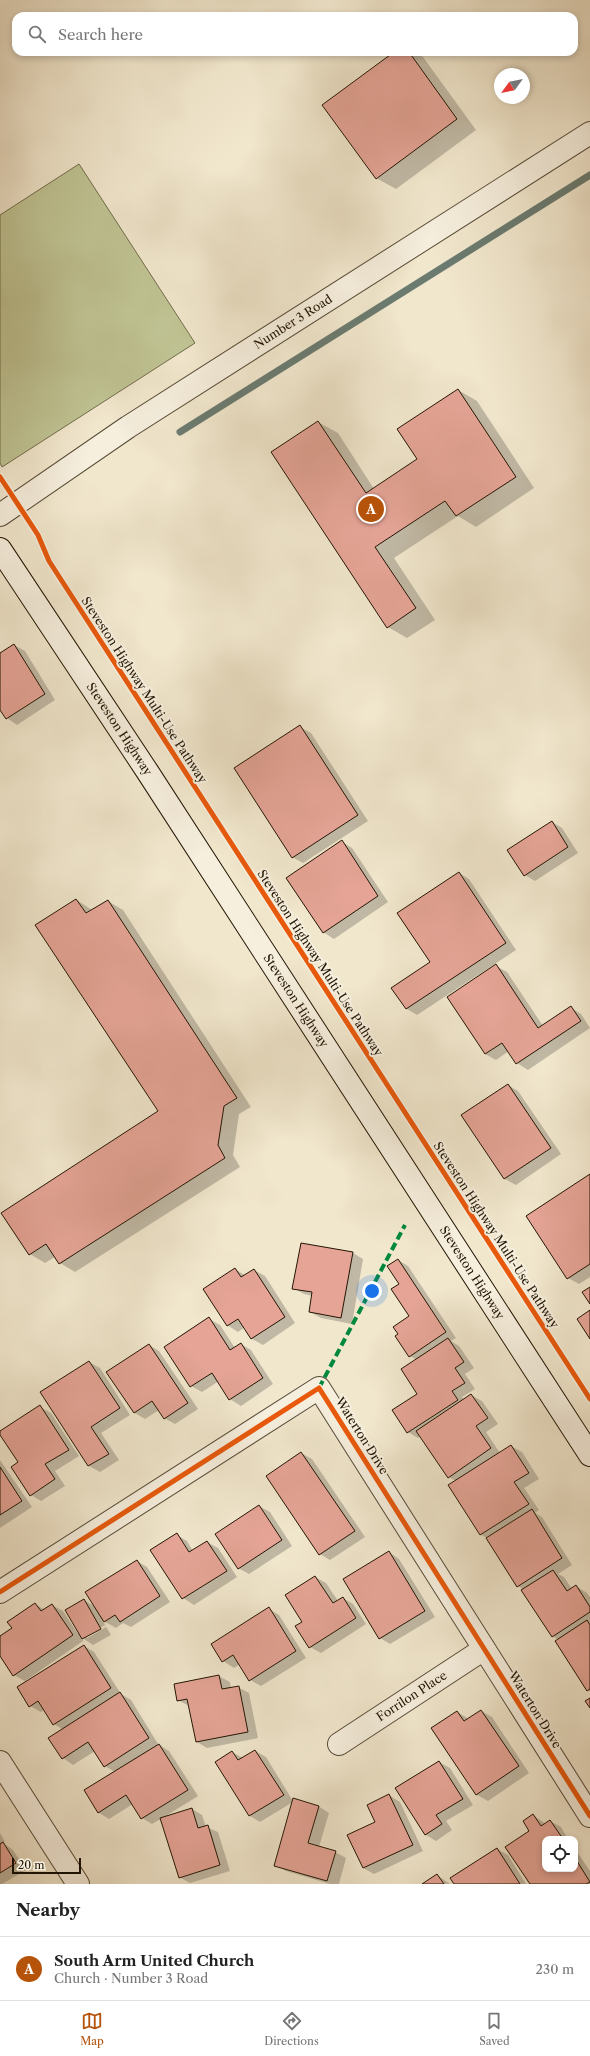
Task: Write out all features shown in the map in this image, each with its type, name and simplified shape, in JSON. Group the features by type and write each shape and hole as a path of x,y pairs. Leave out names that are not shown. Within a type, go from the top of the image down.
{"street":[{"name":"Number 3 Road","path":"0,515 135,423 590,133"},
{"name":"Steveston Highway","path":"0,548 147,771 590,1455"},
{"name":"Waterton Drive","path":"0,1592 319,1388 590,1816"},
{"name":"Forrilon Place","path":"339,1744 484,1649"},
{"path":"0,1762 78,1884"}],"green space":[{"path":"79,164 195,343 2,467 0,463 0,215"}],"building":[{"path":"389,56 412,56 457,119 376,179 322,105"},
{"path":"458,389 516,477 456,516 445,501 375,547 416,608 387,628 271,452 318,421 366,493 417,459 397,429"},
{"path":"14,644 45,694 6,719 0,710 0,653"},
{"path":"300,725 358,815 292,858 234,768"},
{"path":"552,821 568,847 524,876 507,850"},
{"path":"342,840 378,896 323,933 286,878"},
{"path":"459,872 506,943 406,1009 391,988 430,962 397,913"},
{"path":"76,899 86,913 108,900 237,1098 224,1106 218,1145 225,1158 59,1264 46,1244 29,1255 1,1213 158,1111 35,925"},
{"path":"496,964 538,1028 571,1006 581,1021 516,1064 502,1043 485,1054 447,997"},
{"path":"508,1084 551,1148 504,1179 461,1115"},
{"path":"590,1174 590,1264 567,1279 526,1216"},
{"path":"301,1243 353,1252 341,1318 309,1312 312,1292 292,1289"},
{"path":"398,1259 446,1332 409,1357 395,1336 398,1334 393,1327 409,1316 391,1289 399,1284 387,1266"},
{"path":"235,1268 241,1277 254,1269 285,1317 251,1339 238,1319 227,1326 203,1289"},
{"path":"590,1287 590,1304 582,1292"},
{"path":"590,1310 590,1339 577,1319"},
{"path":"209,1317 230,1350 241,1343 263,1378 229,1400 212,1373 190,1387 164,1347"},
{"path":"448,1338 464,1362 455,1368 465,1383 452,1391 458,1400 407,1433 392,1410 417,1394 401,1369"},
{"path":"149,1344 188,1403 164,1419 152,1401 134,1413 106,1372"},
{"path":"89,1361 120,1408 91,1427 109,1454 88,1466 40,1392"},
{"path":"471,1394 488,1418 476,1426 491,1448 448,1478 416,1431"},
{"path":"40,1405 69,1450 45,1464 55,1479 30,1496 11,1467 18,1462 0,1435 0,1431"},
{"path":"511,1445 529,1473 514,1482 529,1504 480,1535 448,1485"},
{"path":"301,1452 355,1531 319,1555 266,1476"},
{"path":"0,1467 22,1501 0,1515"},
{"path":"259,1505 282,1540 238,1569 215,1534"},
{"path":"532,1509 562,1558 517,1587 486,1538"},
{"path":"177,1533 189,1552 207,1541 227,1571 182,1599 150,1550"},
{"path":"389,1551 425,1611 379,1639 343,1579"},
{"path":"137,1560 160,1596 120,1622 115,1615 104,1622 85,1592"},
{"path":"553,1570 567,1591 576,1585 590,1607 590,1612 552,1637 521,1590"},
{"path":"315,1576 333,1603 343,1597 356,1618 309,1648 295,1626 302,1622 285,1595"},
{"path":"84,1599 101,1629 82,1639 65,1610"},
{"path":"35,1603 41,1611 52,1604 73,1635 13,1676 0,1656 0,1636 12,1628 7,1622"},
{"path":"269,1607 296,1651 249,1681 233,1655 222,1662 211,1644"},
{"path":"587,1620 590,1625 590,1689 587,1691 555,1641"},
{"path":"84,1645 111,1688 53,1725 38,1701 29,1707 17,1687"},
{"path":"219,1675 222,1689 239,1686 248,1732 196,1742 187,1699 177,1701 174,1684"},
{"path":"120,1692 149,1738 104,1767 88,1742 62,1759 48,1738"},
{"path":"590,1698 590,1708 585,1701"},
{"path":"481,1710 519,1766 476,1795 431,1728 457,1711 464,1721"},
{"path":"159,1744 188,1790 141,1819 126,1795 98,1813 84,1790"},
{"path":"255,1750 284,1795 249,1816 215,1762 232,1751 238,1760"},
{"path":"439,1761 463,1799 436,1815 442,1824 425,1835 395,1788"},
{"path":"389,1794 413,1845 363,1868 347,1835 375,1822 367,1805"},
{"path":"293,1798 319,1806 308,1843 336,1851 327,1881 274,1866"},
{"path":"192,1808 198,1828 208,1825 220,1865 179,1878 160,1818"},
{"path":"533,1814 541,1826 550,1820 561,1836 542,1836 542,1872 578,1872 578,1863 590,1882 586,1884 530,1884 505,1847 529,1831 523,1821"},
{"path":"3,1842 16,1863 0,1873 0,1844"},
{"path":"497,1848 520,1884 454,1884 450,1878"},
{"path":"437,1874 444,1884 422,1884"}],"waterway":[{"path":"180,432 590,175"}],"marked path":[{"path":"319,1388 405,1225"}],"cycle path":[{"name":"Steveston Highway Multi-Use Pathway","path":"0,477 38,535 49,561 590,1399"},
{"path":"0,1592 319,1388 590,1816"}],"place":[{"name":"South Arm United Church","path":"371,509"}]}
